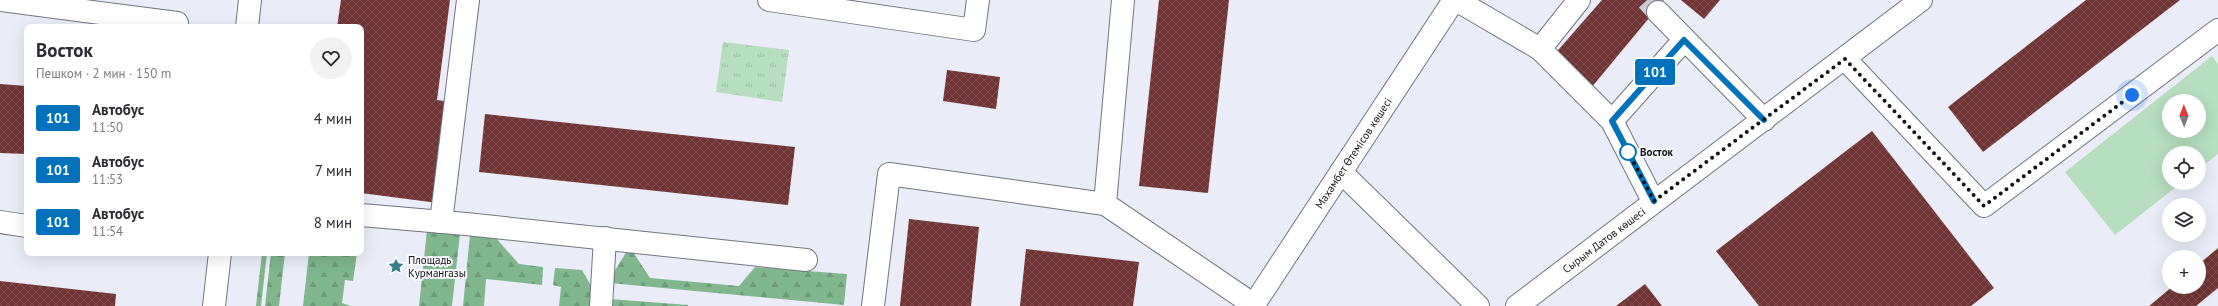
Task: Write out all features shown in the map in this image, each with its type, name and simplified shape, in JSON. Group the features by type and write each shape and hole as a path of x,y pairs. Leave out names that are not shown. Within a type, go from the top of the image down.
{"main road":[{"path":"0,0 177,23"},
{"path":"247,24 250,0"},
{"path":"442,222 468,0"},
{"path":"769,0 974,30 978,0"},
{"path":"1105,204 1123,0"},
{"path":"1455,0 1540,49 1612,121 1654,201"},
{"name":"Махамбет Өтемісов көшесі","path":"1253,306 1455,0"},
{"path":"1540,49 1579,0"},
{"name":"Сырым Датов көшесі","path":"1517,306 1921,0"},
{"path":"1658,12 1764,120"},
{"path":"1845,59 1984,206 2218,30"},
{"path":"1612,121 1684,40"},
{"path":"1341,172 1478,306"},
{"path":"874,306 889,174 1105,204 1253,306"},
{"path":"364,215 605,238 806,260"},
{"path":"0,222 24,226"},
{"path":"601,306 605,238"},
{"path":"214,306 220,256"}],"green space":[{"path":"723,42 789,50 782,102 716,92"},
{"path":"2212,56 2218,64 2218,154 2206,163 2206,146 2162,146 2162,190 2172,190 2115,235 2065,172 2162,95 2162,138 2206,138 2206,94 2164,94"},
{"path":"427,230 460,234 452,306 419,306"},
{"path":"470,235 495,237 519,264 543,267 542,285 486,279 484,306 463,306"},
{"path":"627,251 633,252 650,278 739,286 755,267 847,274 844,305 610,283 611,277"},
{"path":"262,256 267,256 261,306 256,306"},
{"path":"271,256 285,256 279,306 265,306"},
{"path":"309,256 357,256 353,281 345,280 342,303 351,306 303,306"},
{"path":"555,268 582,270 594,291 592,306 559,306 561,287 553,285"},
{"path":"610,299 688,305 688,306 610,306"}],"building":[{"path":"341,0 450,0 437,100 451,102 438,203 364,193 364,24 337,24"},
{"path":"1159,0 1229,0 1208,193 1139,186"},
{"path":"1602,0 1664,0 1586,94 1552,57"},
{"path":"1681,0 1720,0 1704,19"},
{"path":"2086,0 2180,0 1983,152 1948,107"},
{"path":"947,70 1000,77 996,109 943,101"},
{"path":"0,84 24,86 24,154 0,153"},
{"path":"485,114 795,147 788,205 479,172"},
{"path":"1872,131 1994,288 1971,306 1759,306 1716,251"},
{"path":"909,219 979,227 971,306 900,306"},
{"path":"2218,248 2218,288 2196,306 2149,306 2164,294 2206,294 2206,258"},
{"path":"1026,249 1139,262 1133,306 1020,306"},
{"path":"0,281 116,294 115,306 0,306"},
{"path":"1645,284 1662,306 1616,306"}],"tunnel":[{"path":"1647,0 1658,12"}],"bus line":[{"name":"101","path":"1654,201 1612,121 1684,40 1764,120"}],"place":[{"name":"Восток","path":"1628,152"},
{"name":"Площадь Курмангазы","path":"396,266"}],"route":[{"path":"1628,152 1626,148 1654,201 1845,59 1984,206 2132,95"}]}
